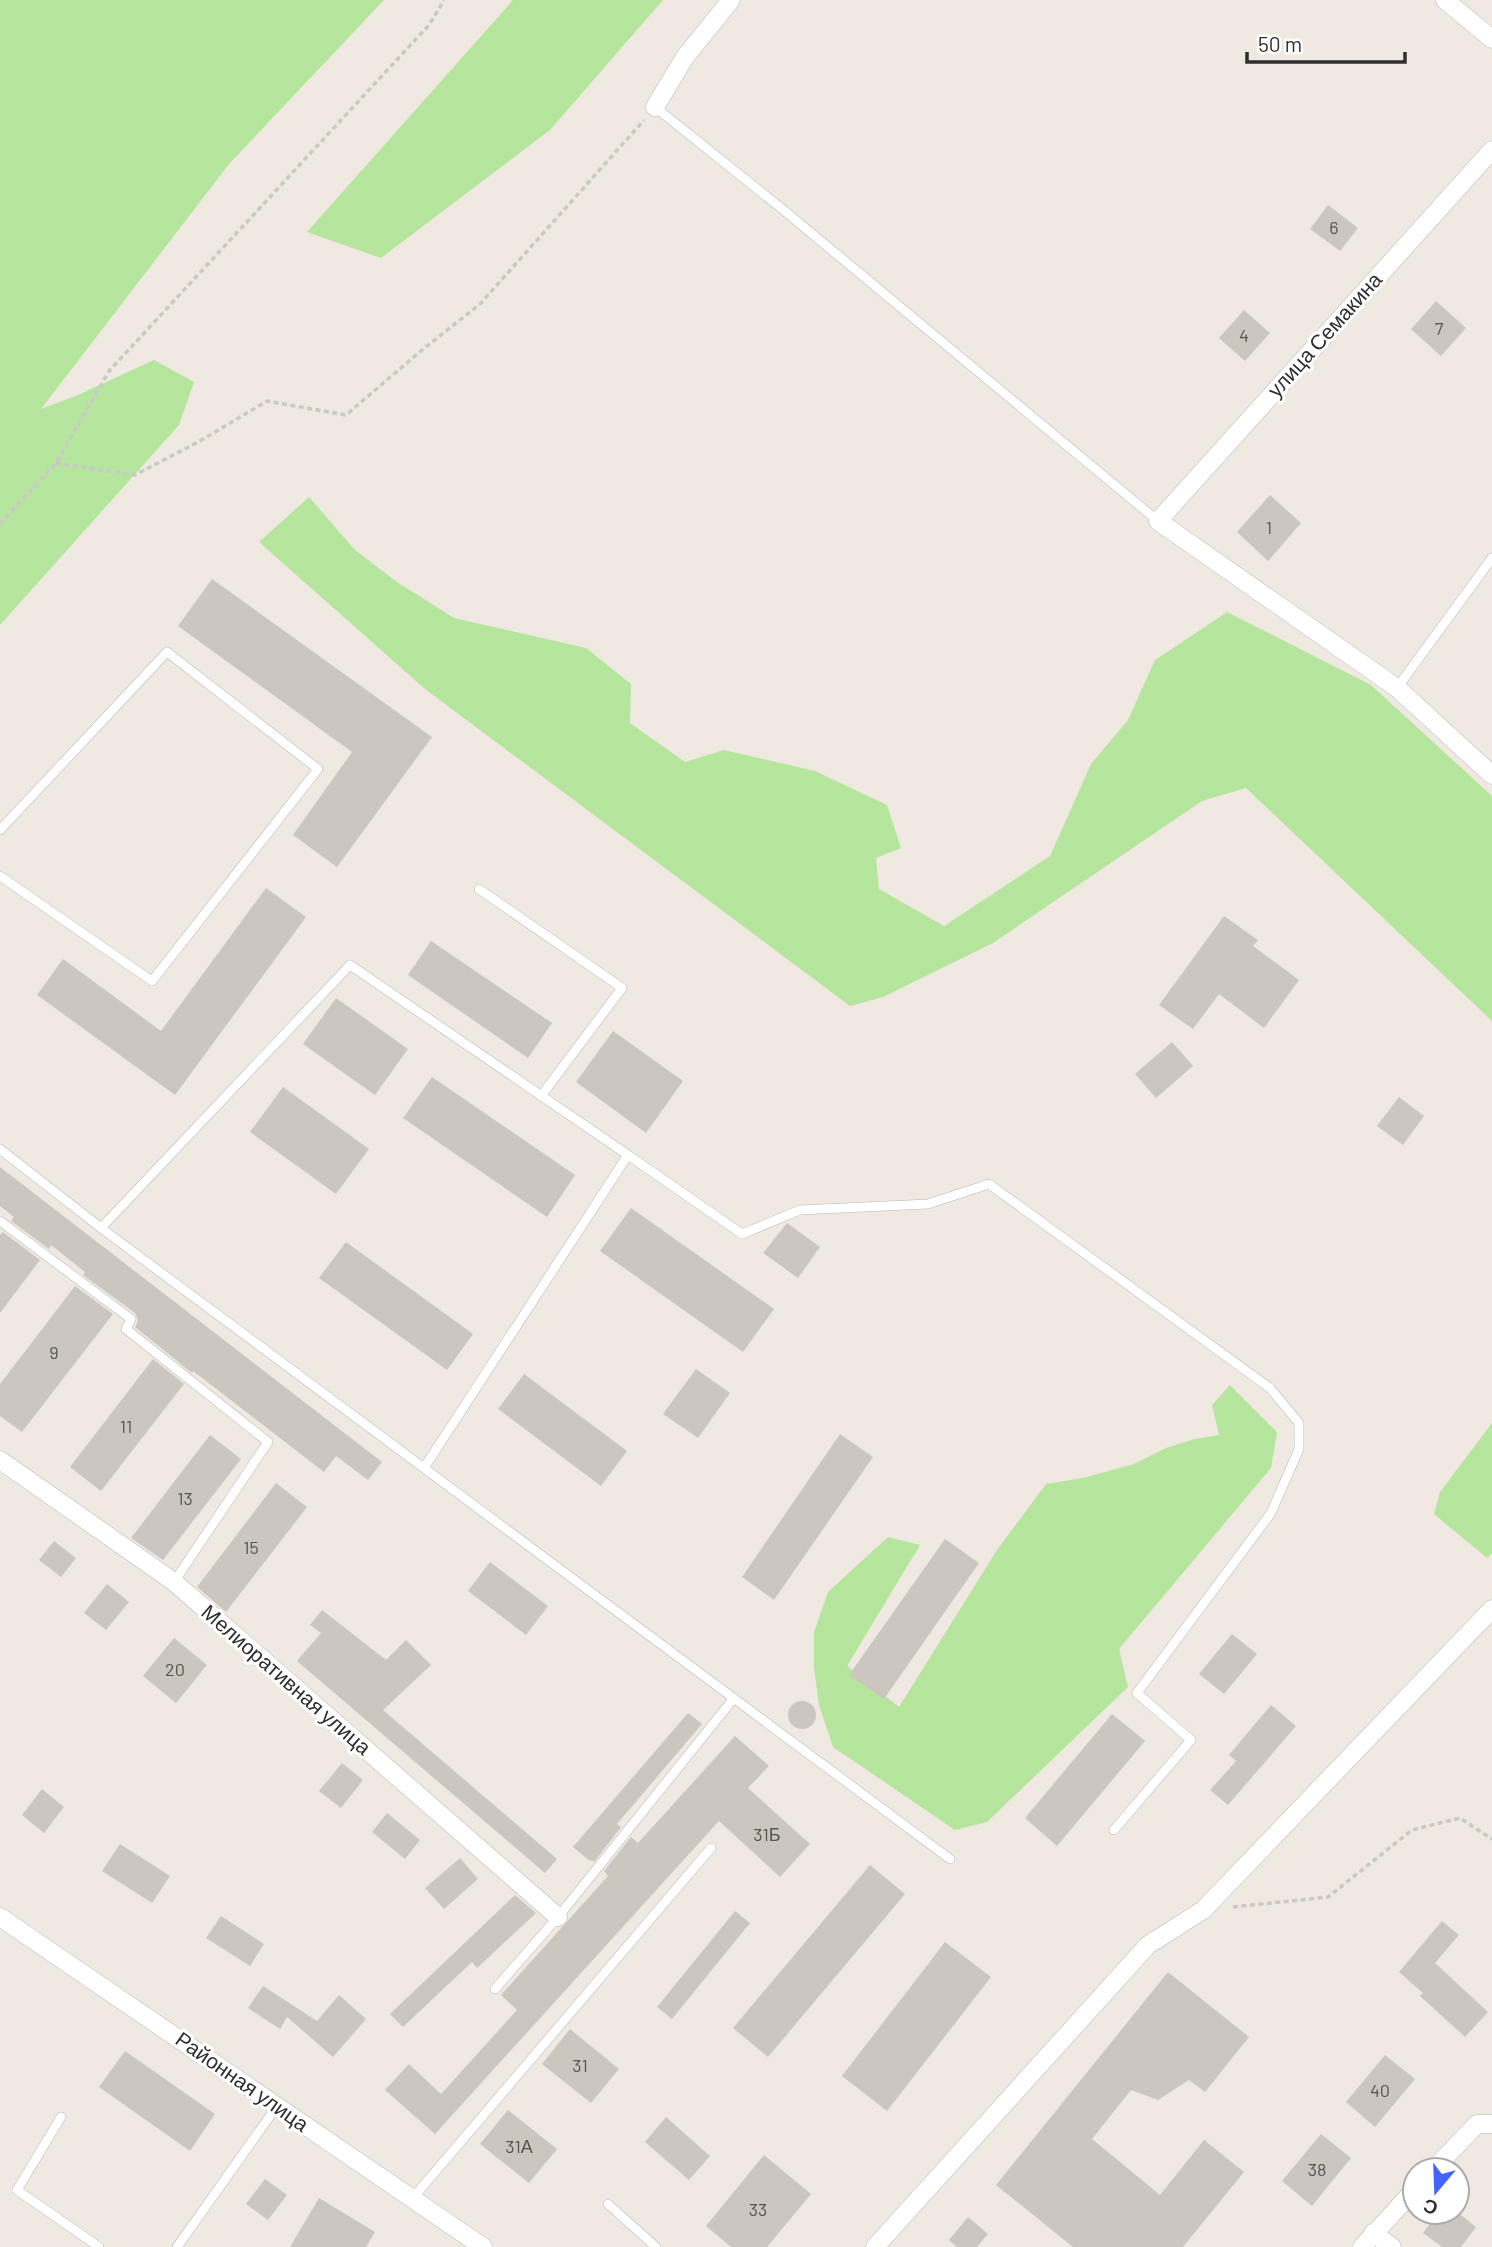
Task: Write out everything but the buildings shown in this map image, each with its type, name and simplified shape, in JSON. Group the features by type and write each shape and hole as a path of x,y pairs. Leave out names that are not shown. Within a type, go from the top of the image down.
{"street":[{"path":"655,107 685,57 731,0"},
{"path":"1445,0 1492,39"},
{"name":"улица Семакина","path":"1158,521 1492,150"},
{"path":"1158,521 1397,688 1492,775"},
{"name":"Мелиоративная улица","path":"0,1460 174,1582 558,1917"},
{"path":"875,2247 1148,1945 1203,1910 1492,1609"},
{"name":"Районная улица","path":"0,1917 483,2247"},
{"path":"1449,2156 1484,2124"},
{"path":"1392,2247 1367,2240 1401,2204"}],"lane":[{"path":"655,107 1158,521"},
{"path":"1397,688 1492,558"},
{"path":"0,830 167,652 318,769 152,981 0,876"},
{"path":"479,889 622,988 541,1096"},
{"path":"101,1228 350,965 742,1234 800,1210 928,1205 989,1184 1270,1388 1299,1423 1299,1449 1271,1513 1136,1693 1191,1740 1114,1830"},
{"path":"0,1149 101,1228 950,1860"},
{"path":"424,1468 628,1155"},
{"path":"0,1221 131,1319 126,1329 268,1442 174,1582"},
{"path":"495,1989 558,1917 734,1698"},
{"path":"412,2199 711,1848"},
{"path":"177,2247 277,2106"},
{"path":"61,2117 17,2190 99,2247"},
{"path":"608,2204 656,2247"}],"path":[{"path":"0,524 56,463 109,371 429,25 443,0"},
{"path":"56,463 135,475 200,441 267,401 346,415 480,304 655,107"},
{"path":"1203,1910 1328,1897 1412,1830 1460,1818 1492,1839"}],"green space":[{"path":"0,0 384,0 229,164 41,409 154,360 194,382 179,425 0,625"},
{"path":"513,0 663,0 550,130 381,258 307,232"},
{"path":"309,497 355,550 397,582 454,618 586,648 631,684 630,723 685,762 724,750 815,771 887,805 901,848 876,858 879,889 944,926 1050,856 1091,764 1128,720 1155,660 1227,612 1371,685 1492,796 1492,1021 1246,788 1202,801 993,943 883,997 850,1006 425,689 259,542"},
{"path":"1230,1385 1277,1432 1271,1468 1119,1649 1128,1687 987,1822 955,1830 833,1747 819,1705 814,1668 814,1632 828,1592 888,1537 920,1545 847,1666 899,1707 997,1550 1046,1484 1083,1478 1134,1464 1166,1448 1219,1435 1212,1405"},
{"path":"1492,1423 1492,1553 1487,1558 1434,1514 1440,1492"}]}
